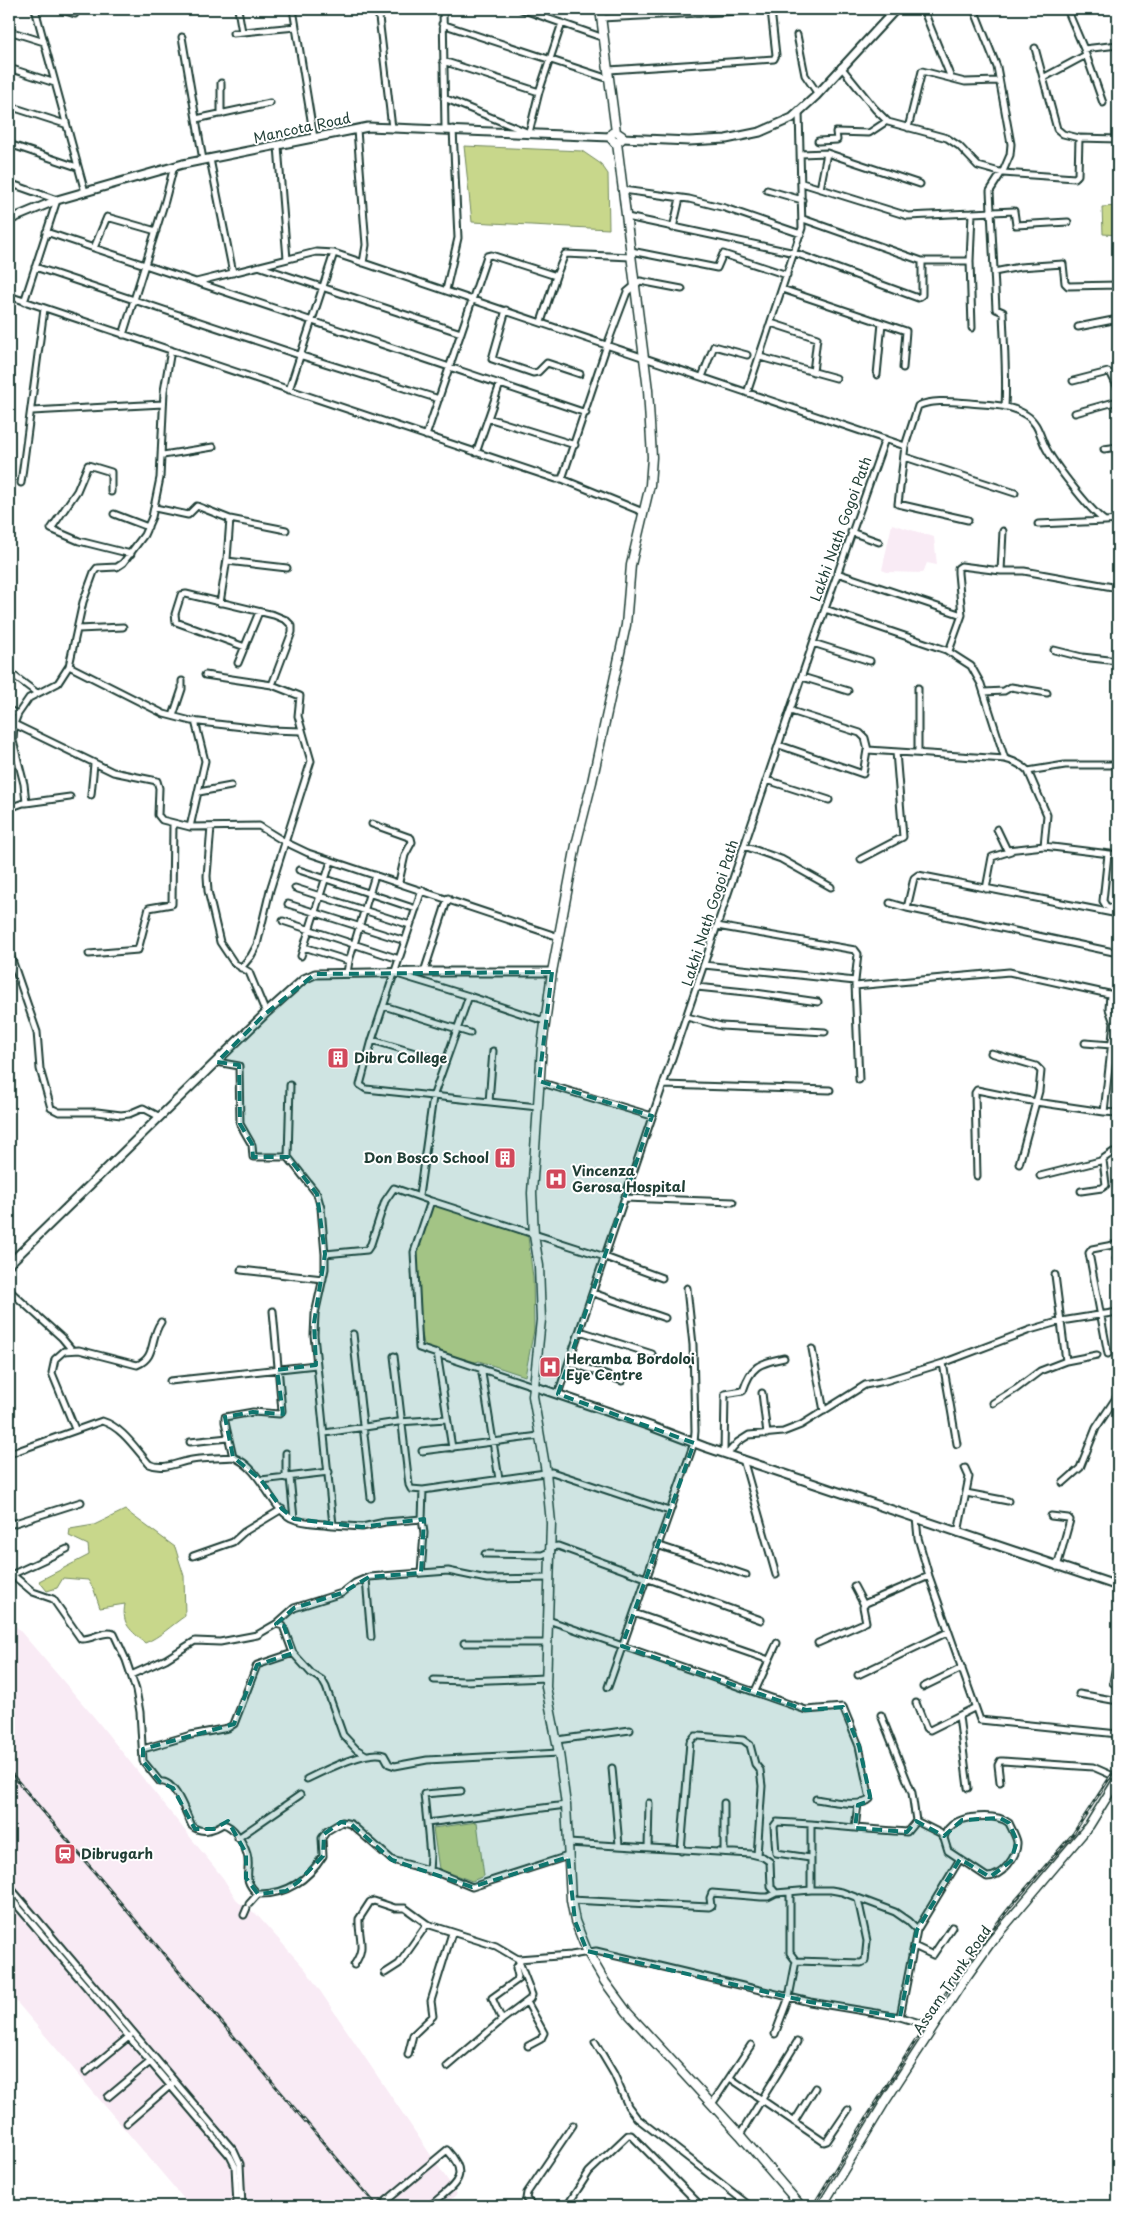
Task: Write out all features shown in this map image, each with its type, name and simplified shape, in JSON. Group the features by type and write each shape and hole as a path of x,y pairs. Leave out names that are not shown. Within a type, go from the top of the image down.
{"main road":[{"path":"600,9 650,408 652,457 650,485 642,512 631,565 626,625 592,782 576,845 544,1022 532,1194 534,1235 539,1266 541,1314 533,1386 534,1405 546,1472 551,1549 546,1678 566,1805 571,1900 575,1921 587,1952 605,1982 627,2012 740,2135 797,2205"},
{"name":"Assam Trunk Road","path":"822,2206 886,2100 990,1942 1089,1826 1118,1778"}],"street":[{"path":"35,9 85,192"},
{"path":"59,9 75,14"},
{"path":"238,9 242,32"},
{"path":"293,9 314,138"},
{"path":"378,9 392,128"},
{"path":"442,9 444,129"},
{"path":"521,9 604,38"},
{"path":"601,18 779,9"},
{"name":"Mancota Road","path":"9,220 57,200 174,166 368,127 453,129 689,141 726,139 760,132 792,118 799,112 818,94 895,9"},
{"path":"923,9 951,78"},
{"path":"974,9 994,56 1011,144 1010,155 1002,173 990,191 996,309 1003,312 1004,370 1007,381 1005,407"},
{"path":"1067,9 1104,103"},
{"path":"442,24 551,59 609,75 774,59 776,55 771,10"},
{"path":"444,98 529,133 539,92 562,24"},
{"path":"233,33 296,27"},
{"path":"9,31 44,42"},
{"path":"797,35 805,75 818,94"},
{"path":"182,37 196,119 233,273"},
{"path":"1043,78 1085,52 1118,45"},
{"path":"1035,48 1059,132 1079,138 1118,139"},
{"path":"443,61 539,92"},
{"path":"841,67 886,120 947,138 959,146 978,166 1002,173 1076,177 1079,138"},
{"path":"9,68 55,84"},
{"path":"908,128 921,72 924,70 971,83 999,81"},
{"path":"221,83 222,114"},
{"path":"196,119 270,103"},
{"path":"9,106 65,124"},
{"path":"747,393 801,234 803,219 799,112"},
{"path":"818,141 837,140 836,132 869,132 886,120"},
{"path":"446,290 458,238 453,129"},
{"path":"357,130 366,245 363,263"},
{"path":"9,144 77,167"},
{"path":"278,146 287,259"},
{"path":"801,154 827,153 920,184"},
{"path":"820,189 827,153"},
{"path":"123,335 156,232 174,166"},
{"path":"9,183 57,200 24,302"},
{"path":"802,183 908,216 1014,211 1016,225 1068,222"},
{"path":"623,190 680,198 725,208 801,234"},
{"path":"767,190 802,200"},
{"path":"673,228 680,198"},
{"path":"972,213 970,261 972,328"},
{"path":"94,248 107,217 156,232"},
{"path":"626,217 795,253 918,298 922,294 922,262"},
{"path":"803,219 922,262 970,261"},
{"path":"46,232 586,413"},
{"path":"196,282 321,251 334,253 905,446"},
{"path":"290,390 299,355 334,253"},
{"path":"541,322 565,254 631,254 717,268 723,254 787,275"},
{"path":"426,436 486,258 489,255 556,276"},
{"path":"994,272 1028,266 1064,264 1065,283 1068,286 1117,285 1118,303"},
{"path":"35,267 299,355 439,399"},
{"path":"261,267 461,333"},
{"path":"562,478 586,413 607,345 628,292 634,284 640,281 682,289"},
{"path":"782,289 906,331 903,368"},
{"path":"9,296 476,453 556,479 562,478 642,512"},
{"path":"21,483 44,309"},
{"path":"506,310 492,359 534,373 538,372 546,363 580,374"},
{"path":"1078,327 1118,319"},
{"path":"771,323 818,338 813,372"},
{"path":"877,375 882,323"},
{"path":"702,377 714,346 747,355"},
{"path":"26,803 24,784 13,741 14,724 18,714 29,698 58,684 69,666 83,602 94,572 97,568 121,565 131,554 148,527 155,508 163,455 164,404 171,350"},
{"path":"760,357 836,378"},
{"path":"1073,381 1108,372 1118,388 1118,395"},
{"path":"476,453 500,384"},
{"path":"1075,413 1118,400"},
{"path":"968,520 898,504 905,446 918,406 925,403 953,402 1018,410 1031,419 1053,461 1104,521"},
{"path":"32,411 164,404"},
{"path":"488,418 575,445"},
{"name":"Lakhi Nath Gogoi Path","path":"558,1394 836,574 885,440"},
{"path":"163,455 213,447"},
{"path":"1104,449 1118,447"},
{"path":"905,457 1015,493"},
{"path":"110,492 111,472 88,465 77,491 51,529 79,542 131,554"},
{"path":"155,508 188,515 197,506 230,519 286,530"},
{"path":"114,514 148,527"},
{"path":"220,603 227,561 230,519"},
{"path":"1038,524 1118,520"},
{"path":"1001,571 1003,531"},
{"path":"851,532 879,542"},
{"path":"227,561 287,568"},
{"path":"949,652 962,615 958,568 962,566 1001,571 1024,571 1118,588"},
{"path":"836,574 962,615"},
{"path":"245,647 189,628 174,620 179,596 183,594 259,612 281,618 292,626 292,632 272,685"},
{"path":"825,608 949,652 975,670 984,692 1005,759"},
{"path":"238,663 259,612"},
{"path":"78,629 123,627"},
{"path":"813,643 870,661"},
{"path":"1054,650 1082,657 1118,660"},
{"path":"69,666 144,705 173,716 195,721 269,730 302,731"},
{"path":"9,672 38,693"},
{"path":"205,675 272,685 300,696 298,716 311,761 270,890 257,945 241,968"},
{"path":"802,677 848,691"},
{"path":"173,716 182,689 182,681"},
{"path":"984,692 1004,691 1011,687 1047,693"},
{"path":"918,688 918,752"},
{"path":"9,710 18,714"},
{"path":"779,745 862,774 864,772 867,750 865,738 860,733 791,711"},
{"path":"190,827 205,761 195,721"},
{"path":"14,724 117,774 149,778 157,781 159,788 158,815 162,820 190,827 259,826 285,842 331,860 559,937"},
{"path":"867,750 1005,759 1023,766 1028,771 1047,815 1044,846"},
{"path":"861,859 903,836 896,752"},
{"path":"91,795 94,764"},
{"path":"1028,771 1072,765 1118,765"},
{"path":"767,780 829,800"},
{"path":"199,792 231,786"},
{"path":"9,808 26,803 70,797"},
{"path":"89,954 138,950 149,908 172,904 172,823"},
{"path":"372,824 409,836 412,839 404,855 399,882"},
{"path":"211,827 207,876 211,905 222,946 234,963 249,972 266,1012"},
{"path":"997,829 1005,847 1011,851"},
{"path":"744,846 781,859 831,887"},
{"path":"986,889 992,857 1021,848 1044,846 1118,855"},
{"path":"1108,854 1103,901 1106,906 1118,912"},
{"path":"301,956 331,860"},
{"path":"299,870 416,909"},
{"path":"347,973 375,875"},
{"path":"908,908 915,875 1118,912"},
{"path":"295,888 410,925"},
{"path":"422,890 372,1040 360,1082 362,1088 538,1108"},
{"path":"424,972 448,898"},
{"path":"890,903 1118,953"},
{"path":"288,904 405,941"},
{"path":"283,921 399,960"},
{"path":"717,926 855,950 858,954 855,984 859,1080"},
{"path":"304,947 349,961"},
{"path":"9,951 37,1032 40,1069 52,1108 59,1112 121,1114 129,1114 143,1108 160,1117"},
{"path":"704,965 855,984 1009,972 1118,996"},
{"path":"9,1264 266,1012 304,979 315,974 347,973 552,972"},
{"path":"394,973 544,1022"},
{"path":"697,987 818,1002"},
{"path":"1104,1112 1114,1023 1108,1009 1110,994"},
{"path":"419,1196 433,1097 469,996"},
{"path":"384,1006 470,1033"},
{"path":"687,1017 721,1026 824,1032"},
{"path":"372,1040 445,1062"},
{"path":"1085,1042 1112,1045"},
{"path":"489,1102 493,1051"},
{"path":"991,1054 1036,1066 1041,1071 1036,1102 1019,1164"},
{"path":"216,1062 239,1066 240,1124 252,1145 253,1157 288,1157"},
{"path":"539,1082 652,1116"},
{"path":"290,1085 288,1157 319,1200 325,1254 323,1279 314,1323 316,1365 325,1433 333,1524"},
{"path":"663,1085 830,1090"},
{"path":"977,1176 976,1091 1118,1114"},
{"path":"1040,1176 1103,1160 1113,1152 1118,1151"},
{"path":"1081,1191 1102,1188 1106,1185 1103,1160"},
{"path":"325,1254 367,1250 371,1244 385,1201 394,1188 605,1257 662,1278"},
{"path":"625,1198 733,1202"},
{"path":"431,1201 416,1244 414,1261 419,1348 481,1367 694,1443 1118,1586"},
{"path":"1108,1354 1089,1253 1092,1249 1118,1244"},
{"path":"242,1270 323,1279"},
{"path":"1055,1275 1066,1361"},
{"path":"608,1687 694,1443 693,1345 687,1288"},
{"path":"9,1290 62,1338 72,1350"},
{"path":"592,1293 665,1318"},
{"path":"273,1311 281,1413 253,1412 225,1417 233,1457 262,1480 282,1509 294,1519 362,1527 385,1522 422,1519"},
{"path":"726,1453 749,1435 783,1432 801,1425 865,1385 885,1381 943,1363 1030,1330 1061,1321 1118,1312"},
{"path":"75,1429 52,1373 55,1359 64,1350 72,1350 107,1356 137,1365 146,1362 150,1356 155,1331 162,1322"},
{"path":"580,1331 652,1354"},
{"path":"353,1334 371,1498"},
{"path":"812,1349 824,1412"},
{"path":"437,1353 452,1448"},
{"path":"993,1403 1016,1390 1040,1371 1066,1361 1097,1355"},
{"path":"394,1356 411,1489 424,1490 546,1472 560,1473 670,1511"},
{"path":"726,1453 725,1394 743,1391 746,1379 752,1370 760,1364 784,1358"},
{"path":"570,1362 622,1381"},
{"path":"943,1363 958,1444"},
{"path":"170,1381 316,1365"},
{"path":"481,1367 499,1479"},
{"path":"762,1393 767,1434"},
{"path":"1063,1482 1080,1468 1096,1428 1118,1395"},
{"path":"325,1433 402,1422 447,1419"},
{"path":"9,1454 102,1420 110,1423 148,1464 155,1467 192,1460 233,1457"},
{"path":"422,1451 539,1436"},
{"path":"190,1442 228,1438"},
{"path":"286,1453 294,1519"},
{"path":"742,1459 776,1575"},
{"path":"958,1533 969,1477 965,1468"},
{"path":"262,1480 329,1472"},
{"path":"421,1573 424,1533 422,1519 424,1490"},
{"path":"966,1494 1008,1501"},
{"path":"9,1525 81,1502"},
{"path":"192,1556 233,1542 244,1532 282,1509"},
{"path":"1051,1516 1068,1518 1070,1520 1057,1567"},
{"path":"916,1518 918,1538 929,1576 962,1668 974,1708 982,1721 1118,1734"},
{"path":"657,1545 746,1575"},
{"path":"485,1554 542,1555 558,1546 761,1620"},
{"path":"67,1549 10,1573 34,1592 53,1599 81,1639 87,1640 108,1632 114,1634 131,1675 140,1712 143,1761 160,1782 164,1782 173,1788 192,1826 203,1831 217,1829 223,1824 229,1826 238,1838 247,1856 246,1878 258,1894"},
{"path":"131,1675 166,1659 195,1641 220,1642 257,1635 276,1624 294,1608 342,1593 366,1579 448,1571 487,1579 550,1578"},
{"path":"864,1605 929,1576"},
{"path":"366,1579 371,1637"},
{"path":"818,1643 866,1622 864,1605 854,1586"},
{"path":"634,1613 769,1660"},
{"path":"548,1620 806,1710 843,1707 859,1746 863,1773 870,1796 867,1802 858,1804 816,1799"},
{"path":"276,1624 283,1626 293,1653 311,1673 322,1680 343,1734 356,1748 366,1755"},
{"path":"858,1676 948,1632"},
{"path":"464,1643 547,1643"},
{"path":"756,1691 777,1643"},
{"path":"143,1749 191,1735 228,1728 234,1724 257,1665 293,1653"},
{"path":"1113,1682 1118,1653"},
{"path":"923,1688 962,1668"},
{"path":"434,1680 465,1681 546,1678"},
{"path":"1079,1694 1118,1701"},
{"path":"916,1703 928,1730 936,1728 974,1708"},
{"path":"881,1715 912,1793 916,1821"},
{"path":"959,1716 968,1788"},
{"path":"557,1740 630,1730"},
{"path":"681,1851 690,1742 695,1736 698,1736 743,1740 750,1745 755,1764 760,1770 762,1786 757,1855"},
{"path":"307,1779 333,1766 366,1755 382,1754 389,1764 395,1766 428,1760 559,1753"},
{"path":"1000,1782 998,1765 1000,1761 1092,1767 1118,1778"},
{"path":"612,1768 619,1845"},
{"path":"429,1871 430,1856 424,1794 462,1791"},
{"path":"238,1838 300,1795"},
{"path":"648,1848 649,1803"},
{"path":"724,1804 724,1852"},
{"path":"855,1828 858,1804"},
{"path":"427,1823 566,1805"},
{"path":"916,1821 929,1826 944,1838 948,1851 987,1877 996,1875 1011,1861 1017,1844 1009,1823 1004,1819 994,1818 962,1820 949,1827 944,1838"},
{"path":"810,1858 776,1853 774,1826 777,1822 906,1832 916,1821"},
{"path":"244,1915 248,1906 258,1894 286,1891 298,1882 323,1856 320,1841 324,1834 342,1822 351,1824 392,1860 472,1887 568,1856"},
{"path":"811,1824 811,1890"},
{"path":"568,1843 763,1856 770,1862 771,1887 776,1893"},
{"path":"900,2017 917,1930 960,1859"},
{"path":"9,1886 150,2062 173,2084 233,2160 236,2177 237,2206"},
{"path":"571,1900 709,1907 711,1906 710,1898 712,1893 768,1897 776,1893 831,1890 895,1912 917,1930"},
{"path":"775,2034 788,1997 796,1961 790,1953 790,1892"},
{"path":"9,1896 237,2156 241,2172 242,2206"},
{"path":"796,1961 860,1963 865,1961 868,1941 858,1899"},
{"path":"354,1965 361,1955 362,1948 359,1919 370,1902 380,1901 395,1908 405,1908 427,1924 496,1946 519,1960 596,1951 788,1997 845,2009 900,2017 934,2027"},
{"path":"385,1973 395,1968 406,1956 427,1924"},
{"path":"914,1946 933,1955 952,1927"},
{"path":"408,2055 413,2035 433,2016 431,2001 452,1933"},
{"path":"447,2067 502,2020 527,2002 532,1995 519,1960"},
{"path":"502,2020 492,1998 517,1980 516,1968 519,1960"},
{"path":"527,2002 544,2033 541,2039 528,2046"},
{"path":"86,2072 131,2036"},
{"path":"595,2042 614,2074 628,2106 637,2118 750,2206"},
{"path":"740,2135 797,2042"},
{"path":"712,2104 751,2045"},
{"path":"108,2097 150,2062"},
{"path":"730,2078 824,2142 827,2141 848,2110"},
{"path":"127,2124 173,2084"},
{"path":"794,2122 816,2088"},
{"path":"533,2206 526,2199 526,2193 572,2125"},
{"path":"567,2206 594,2166 628,2135 631,2135 701,2206"},
{"path":"380,2206 447,2150 460,2167 460,2174 456,2182 430,2206"}],"highlighted area":[{"path":"552,972 539,1081 652,1116 558,1394 694,1443 622,1646 806,1710 843,1707 859,1746 870,1796 869,1801 858,1805 855,1828 907,1832 916,1821 944,1836 962,1820 1000,1818 1009,1823 1017,1841 1011,1861 990,1877 960,1859 917,1930 900,2017 810,2002 587,1951 575,1921 568,1857 472,1887 392,1860 351,1824 341,1822 324,1834 323,1856 298,1882 286,1891 258,1894 246,1878 246,1853 228,1821 214,1829 195,1829 173,1788 160,1782 143,1761 143,1749 234,1724 257,1665 293,1653 284,1626 276,1624 294,1608 342,1593 369,1577 421,1573 424,1519 362,1527 294,1519 282,1509 261,1480 233,1457 225,1417 253,1412 283,1414 277,1370 316,1365 314,1323 325,1254 317,1194 288,1157 253,1157 252,1144 240,1124 239,1065 217,1062 265,1014 315,974"}],"shaded area":[{"path":"892,524 934,537 937,565 927,563 923,573 887,572 882,570"},
{"path":"9,1618 94,1717 223,1878 238,1902 256,1914 306,1970 457,2194 443,2206 190,2206 9,1993"}],"green space":[{"path":"464,146 582,151 601,164 608,174 609,229 472,222"},
{"path":"1118,206 1118,235 1103,234 1102,207"},
{"path":"435,1201 528,1237 533,1278 534,1330 525,1376 479,1361 476,1362 425,1349 420,1324 416,1249"},
{"path":"125,1510 175,1547 184,1576 185,1616 145,1643 128,1626 124,1617 125,1604 100,1608 94,1590 88,1580 63,1578 57,1588 47,1591 39,1581 89,1555 88,1545 69,1536 70,1529 94,1525"},
{"path":"477,1822 484,1876 472,1881 439,1869 433,1828"}],"railway":[{"path":"813,2206 958,1974 1010,1907 1073,1834 1118,1765"},
{"path":"9,1771 377,2206"}],"place":[{"name":"Dibru College","path":"338,1058"},
{"name":"Don Bosco School","path":"505,1158"},
{"name":"Vincenza Gerosa Hospital","path":"556,1179"},
{"name":"Heramba Bordoloi Eye Centre","path":"550,1367"},
{"name":"Dibrugarh","path":"65,1854"}]}
